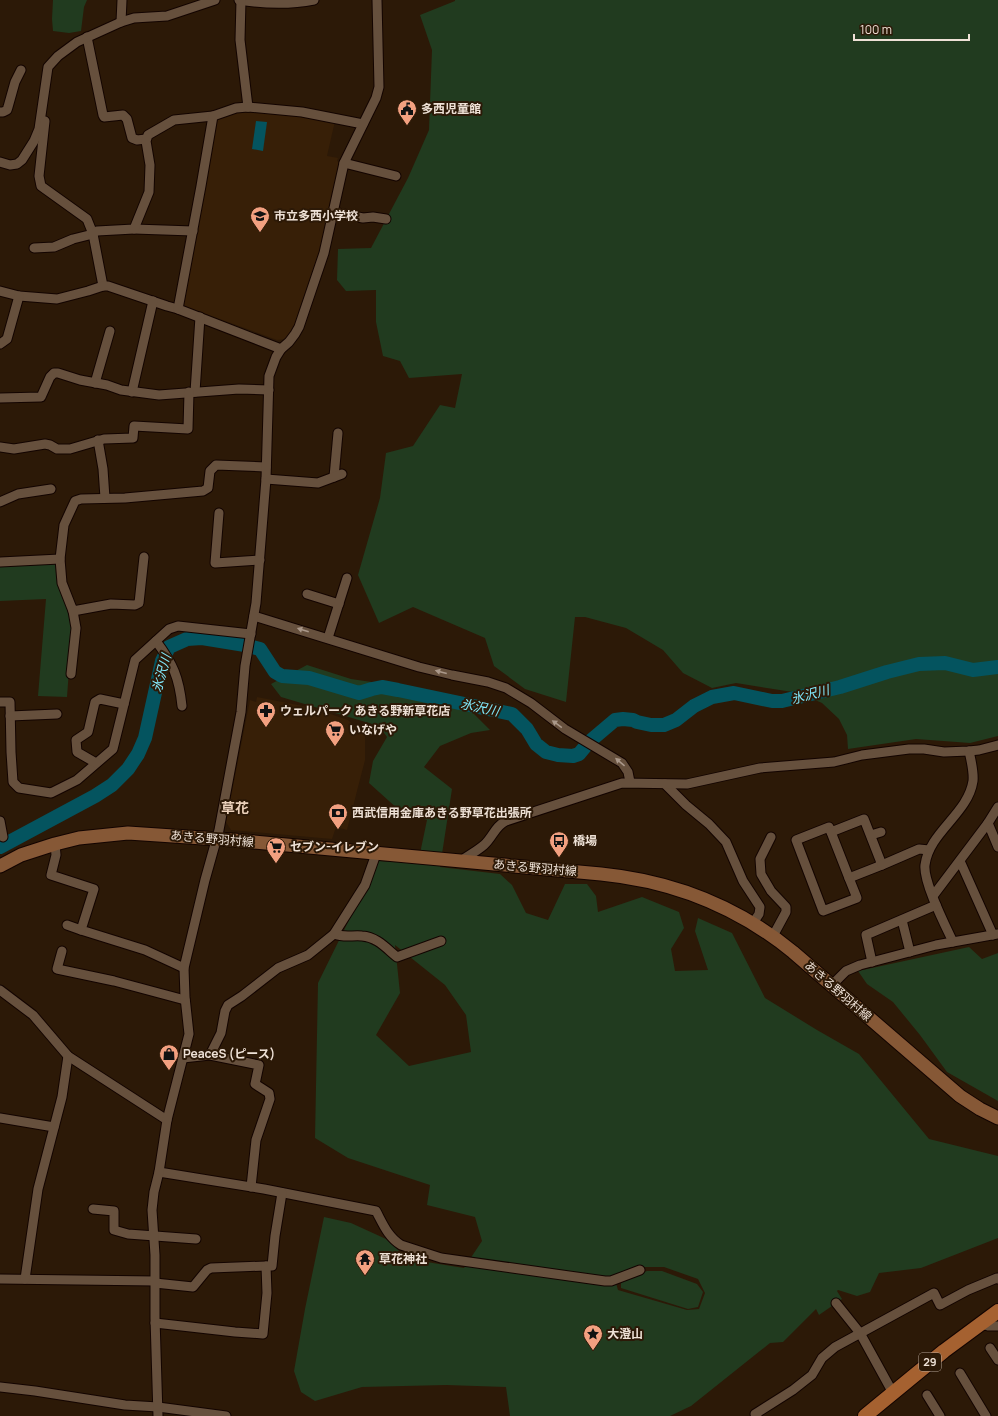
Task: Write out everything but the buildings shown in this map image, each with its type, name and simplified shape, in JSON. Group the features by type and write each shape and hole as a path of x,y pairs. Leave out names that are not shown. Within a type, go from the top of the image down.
{"main road":[{"name":"あきる野羽村線","path":"0,866 21,855 55,844 80,838 128,833 216,839 601,874 641,880 673,888 697,896 728,910 753,923 772,936 832,985 960,1096 980,1109 998,1118"},
{"name":"29","path":"865,1416 938,1356 998,1311"}],"street":[{"path":"121,22 122,0"},
{"path":"0,162 10,165 17,164 22,160 34,142 39,129 48,67 58,56 87,36 121,22 134,18 167,16 215,0"},
{"path":"248,107 240,40 240,0 258,4 301,3 314,0"},
{"path":"158,1412 155,1323 155,1255 152,1210 167,1120 189,1034 185,1000 184,968 216,839 241,712 243,682 254,616 260,560 266,479 269,376 272,365 281,349 289,342 298,328 324,253 344,163 373,105 379,87 377,0"},
{"path":"87,36 104,117 123,115 127,119 132,138 136,140 146,139"},
{"path":"0,112 7,110 15,82 21,70"},
{"path":"42,106 46,118 39,176 41,186 86,219 93,234 103,286"},
{"path":"134,229 149,192 150,165 146,139 148,135 174,120 213,116 236,108 248,107 302,112 363,124"},
{"path":"178,309 213,116"},
{"path":"344,163 396,176"},
{"path":"333,212 363,218 373,217 386,219"},
{"path":"34,248 54,247 73,239 93,234 97,231 134,229 192,230"},
{"path":"0,291 19,296 57,299 103,286 108,286 200,317 281,349"},
{"path":"0,344 7,339 19,296"},
{"path":"132,392 153,302"},
{"path":"0,447 14,449 45,444 57,449 70,449 98,440 133,438 134,426 188,428 200,317"},
{"path":"95,383 110,331"},
{"path":"0,398 42,397 50,377 54,373 132,392 159,395 239,389 269,390"},
{"path":"266,479 300,480 318,483 338,475 338,433"},
{"path":"98,440 103,469 105,498"},
{"path":"71,674 76,628 72,611 62,583 60,559 64,525 75,501 81,499 203,491 208,488 210,471 216,465 266,467"},
{"path":"0,502 18,494 51,489"},
{"path":"219,513 215,563 260,560"},
{"path":"72,611 111,604 135,605 139,603 144,557"},
{"path":"0,562 60,559"},
{"path":"328,638 347,578"},
{"path":"307,594 339,604"},
{"path":"254,616 419,667 488,682 506,688 531,703 565,729 622,763 628,772 630,782"},
{"path":"0,702 10,702 13,782 19,788 51,793 77,780 113,749 135,660 159,645 169,629 178,626 251,637"},
{"path":"159,645 172,664 180,689 182,706"},
{"path":"96,763 77,752 76,740 88,732 94,702 100,699 124,704"},
{"path":"10,716 58,714"},
{"path":"460,861 482,846 488,840 496,827 506,821 620,783 692,784 760,768 834,762 909,749 919,748 944,752 969,751 998,745"},
{"path":"953,942 927,884 925,866 929,850 966,800 970,791 973,780 969,751"},
{"path":"665,784 709,824 726,842 741,877 760,907 759,914 753,923"},
{"path":"872,962 866,935 902,920 935,901 960,861 998,807"},
{"path":"831,832 864,819 882,865"},
{"path":"0,821 3,837"},
{"path":"988,823 998,847"},
{"path":"830,828 831,832 857,898 823,911 796,840 830,828"},
{"path":"871,836 881,832"},
{"path":"771,837 760,859 761,874 771,891 786,907 786,912 772,936"},
{"path":"55,844 56,855 51,875 94,888 81,930"},
{"path":"849,878 919,849 929,850"},
{"path":"210,1055 221,1033 225,1011 228,1005 242,996 274,970 284,964 308,955 334,934 365,885 376,854"},
{"path":"832,985 842,975 851,969 872,962 953,942 996,935 960,861"},
{"path":"902,920 910,952"},
{"path":"67,925 145,950 184,968"},
{"path":"334,934 347,937 362,936 376,940 397,957 441,941"},
{"path":"62,951 57,969 114,981 185,1000"},
{"path":"0,990 33,1015 68,1056 167,1120"},
{"path":"183,1058 210,1055 259,1065 255,1084 269,1093 270,1099 256,1140 251,1187"},
{"path":"25,1279 38,1189 62,1097 68,1056"},
{"path":"0,1118 54,1127"},
{"path":"159,1172 282,1192 376,1211 390,1236 396,1242 441,1258 605,1281 611,1281 640,1270"},
{"path":"0,1279 155,1282 193,1287 207,1270 211,1268 272,1266 282,1192"},
{"path":"92,1209 114,1211 114,1230 128,1234 196,1239"},
{"path":"155,1323 263,1334 267,1293 266,1266"},
{"path":"757,1416 755,1414 793,1390 812,1375 822,1358 835,1346 934,1293 940,1305 981,1284 997,1278 998,1279"},
{"path":"836,1303 860,1333 893,1393"},
{"path":"981,1324 998,1326"},
{"path":"990,1348 998,1360"},
{"path":"960,1372 986,1416"},
{"path":"0,1387 125,1405 158,1412 226,1416"},
{"path":"927,1395 940,1416"}],"shaded area":[{"name":"市立多西小学校","path":"245,109 278,111 335,121 327,156 338,158 337,161 339,162 319,257 294,331 286,339 277,340 184,306 182,303 217,120 221,116"},
{"path":"257,697 313,708 348,720 365,736 365,760 347,830 336,827 332,839 231,830 226,822 250,700 256,702"}],"green space":[{"path":"53,0 87,0 84,7 81,31 69,33 53,31"},
{"path":"455,0 998,0 998,736 970,743 916,739 848,749 847,735 839,719 822,703 799,693 736,683 712,688 683,673 663,650 626,628 585,617 575,617 566,702 525,689 494,666 485,638 413,607 379,623 358,575 380,498 386,453 413,446 440,405 455,408 462,374 409,378 400,361 383,356 376,322 376,290 346,291 337,280 338,249 371,248 408,178 429,130 432,50 420,15"},
{"path":"55,560 72,629 67,697 38,696 46,599 0,601 0,564"},
{"path":"307,665 351,679 392,685 468,708 490,730 471,733 440,746 424,767 452,789 440,867 500,874 512,885 526,913 548,920 565,884 587,884 596,896 598,912 642,897 679,912 684,928 671,949 675,971 708,970 695,931 698,918 732,933 765,998 859,1054 929,1139 998,1156 998,1238 921,1268 879,1273 870,1292 857,1296 838,1290 837,1291 842,1299 819,1315 816,1309 783,1342 770,1343 691,1406 670,1416 510,1416 506,1387 446,1385 362,1387 315,1401 301,1392 294,1371 324,1217 351,1223 386,1239 408,1259 464,1268 482,1241 475,1217 427,1205 430,1185 348,1158 315,1138 318,983 378,861 418,863 427,820 399,810 369,783 373,761 387,737 379,726 281,697 271,684","holes":["395,945 445,985 466,1015 471,1052 409,1066 376,1035 400,993","641,1267 664,1267 698,1279 705,1293 699,1309 687,1310 618,1290 614,1276"]},
{"path":"969,947 982,959 998,953 998,1101 947,1072 920,1035 893,1002 867,984 858,971"},
{"path":"647,1271 662,1271 697,1284 703,1292 698,1307 688,1309 621,1288 621,1281"}],"water":[{"path":"256,121 267,122 263,151 252,149"}],"waterway":[{"name":"氷沢川","path":"0,847 95,796 112,785 128,769 138,754 145,738 162,661 169,647 187,639 202,638 260,649 275,672 282,676 309,678 359,693 382,687 512,714 527,729 536,744 546,752 558,755 573,756 579,754 589,742 615,720 633,720 651,725 664,725 676,720 694,706 712,697 734,693 772,701 782,701 840,687 887,672 919,664 945,663 973,670 998,667"}],"place":[{"name":"多西児童館","path":"407,126"},
{"name":"市立多西小学校","path":"260,233"},
{"name":"ウェルパーク あきる野新草花店","path":"266,728"},
{"name":"いなげや","path":"335,747"},
{"name":"西武信用金庫あきる野草花出張所","path":"338,830"},
{"name":"橋場","path":"559,858"},
{"name":"セブン-イレブン","path":"276,864"},
{"name":"PeaceS (ピース)","path":"169,1071"},
{"name":"草花神社","path":"365,1276"},
{"name":"大澄山","path":"593,1351"}],"district":[{"name":"草花","path":"235,808"}]}
